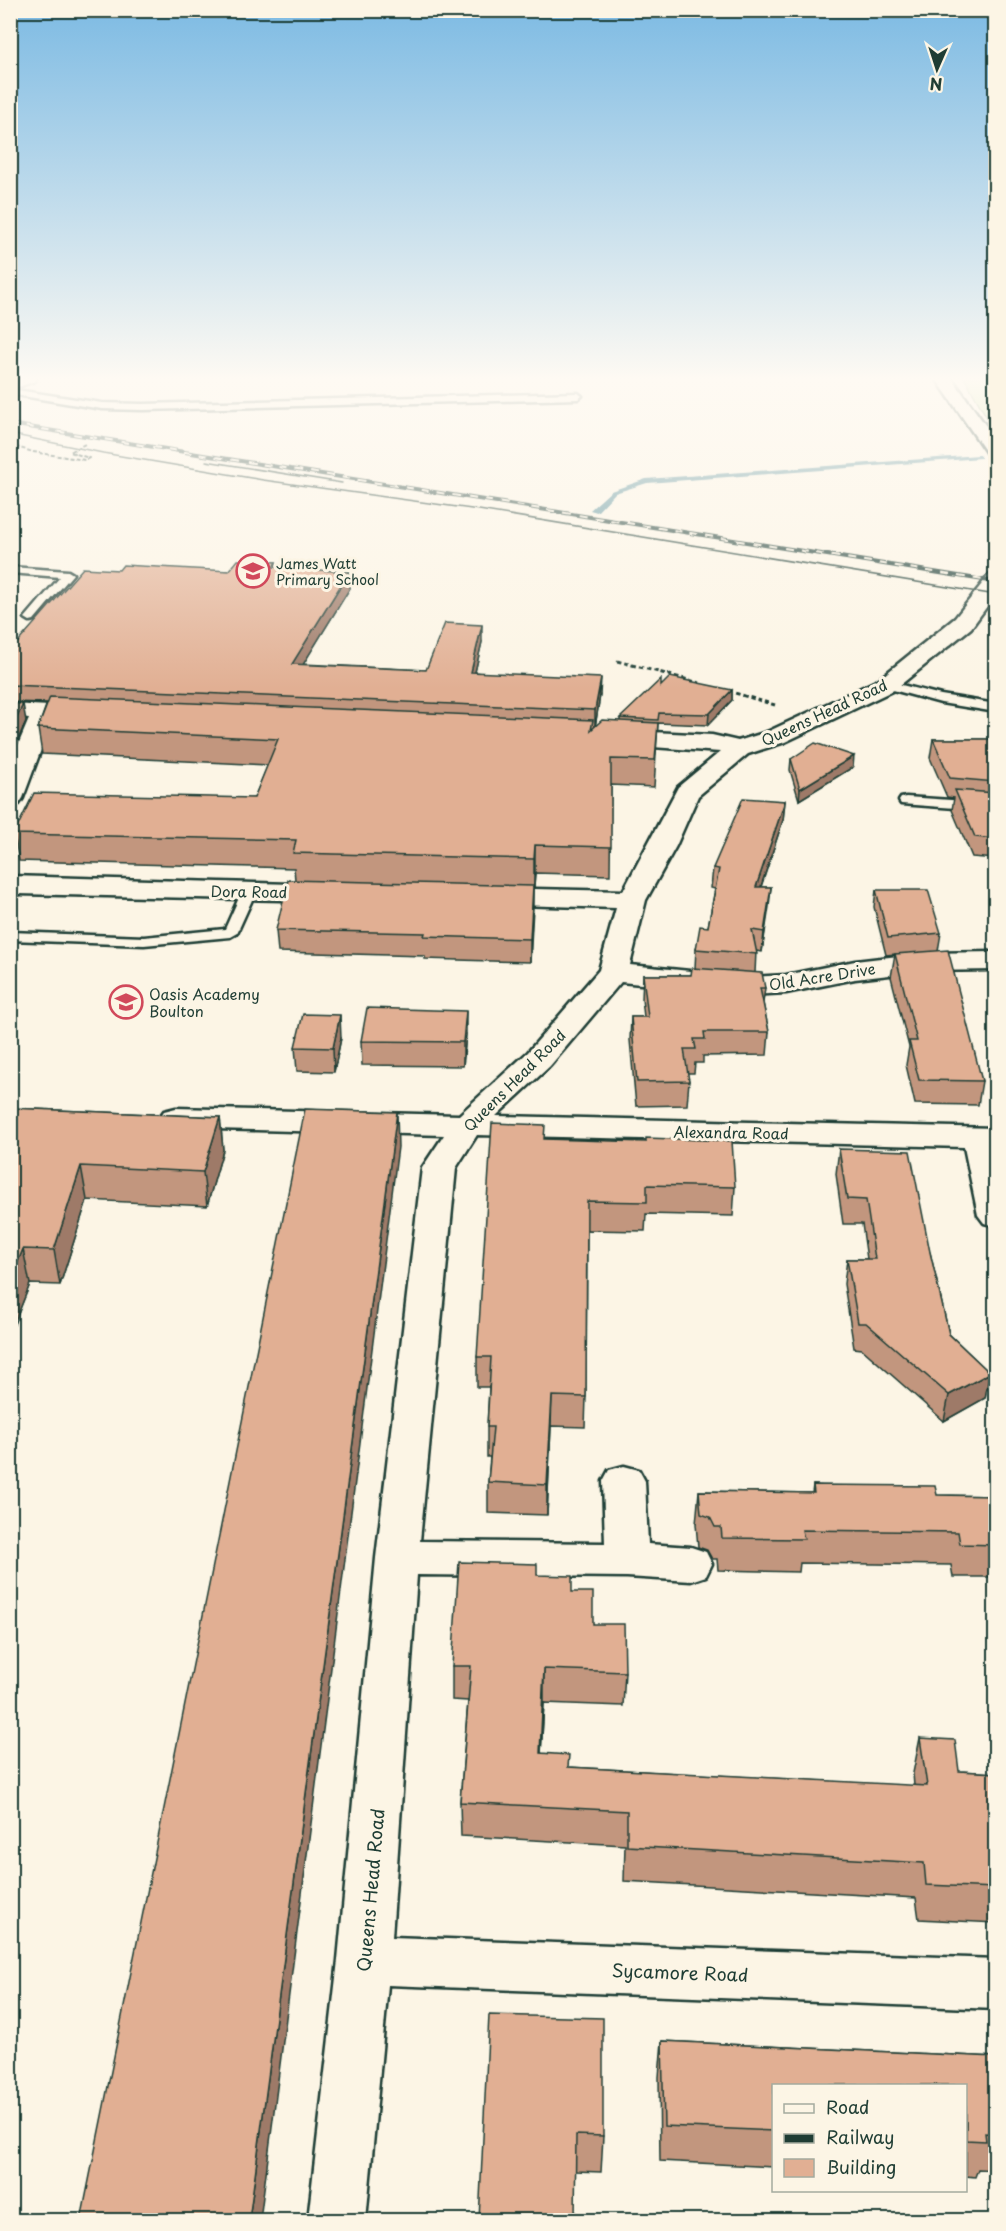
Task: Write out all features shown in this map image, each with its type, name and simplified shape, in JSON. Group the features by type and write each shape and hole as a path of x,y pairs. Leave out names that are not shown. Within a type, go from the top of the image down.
{"street":[{"name":"Queens Head Road","path":"337,2220 364,1960 397,1558 439,1168 466,1126 539,1059 613,972 632,900 662,846 687,792 739,749 776,737 886,685 963,623 996,579"},
{"path":"10,711 114,716"},
{"path":"10,798 43,713"},
{"path":"591,736 712,742 739,749"},
{"name":"Dora Road","path":"10,884 357,893"},
{"path":"465,896 632,900"},
{"name":"Old Acre Drive","path":"613,972 750,986 786,984 855,970 924,962 996,961"},
{"name":"Alexandra Road","path":"142,1117 987,1138"},
{"path":"987,1138 996,1215"},
{"path":"624,1481 627,1560"},
{"path":"397,1558 627,1560 691,1564"},
{"name":"Sycamore Road","path":"364,1960 996,1984"}],"lane":[{"path":"10,570 68,574 30,618"},
{"path":"886,685 941,699 996,708"},
{"path":"906,801 996,807"},
{"path":"10,936 144,941 230,933 249,891"}],"path":[{"path":"617,661 702,684"},
{"path":"723,689 815,717"}],"building":[{"path":"238,560 276,562 273,567 349,572 292,664 426,670 445,623 482,625 471,672 601,678 595,710 10,685 10,651 83,568 119,570 123,565 229,571"},
{"path":"670,677 732,690 709,714 659,713 658,720 620,718 661,679 661,686"},
{"path":"50,697 593,720 591,730 602,720 658,723 655,760 611,759 611,847 535,845 534,859 293,853 296,840 14,834 34,793 254,798 278,739 38,728"},
{"path":"10,703 23,704 10,733"},
{"path":"933,739 996,739 996,782 950,778"},
{"path":"815,743 854,756 800,789 791,759"},
{"path":"955,790 996,793 996,839 975,837"},
{"path":"743,798 785,801 756,887 771,887 764,932 752,930 757,954 696,949 700,926 708,927 719,869 713,868"},
{"path":"288,880 533,886 530,939 424,936 425,933 276,930"},
{"path":"876,890 928,890 941,933 888,938"},
{"path":"948,950 982,1081 919,1080 909,1041 917,1041 895,954"},
{"path":"692,968 762,973 765,988 760,988 769,1032 704,1032 705,1039 694,1039 696,1049 684,1049 689,1081 637,1082 631,1017 648,1017 643,975 691,975"},
{"path":"367,1008 466,1011 463,1042 361,1041"},
{"path":"303,1014 340,1015 333,1048 295,1047"},
{"path":"10,1108 220,1117 203,1172 81,1166 54,1250 23,1249 10,1281"},
{"path":"305,1109 397,1112 249,2220 81,2220"},
{"path":"492,1123 545,1125 544,1139 646,1142 646,1138 732,1141 735,1187 647,1185 647,1202 587,1201 586,1397 552,1396 547,1485 488,1482 493,1427 487,1427 491,1357 477,1357"},
{"path":"839,1149 910,1151 949,1334 990,1373 949,1395 866,1323 858,1323 847,1259 875,1259 866,1200 847,1199"},
{"path":"813,1485 935,1486 937,1495 996,1496 996,1545 960,1544 958,1532 802,1530 804,1539 722,1538 721,1527 715,1527 710,1517 701,1514 699,1491 814,1493"},
{"path":"459,1562 537,1564 537,1575 572,1576 572,1592 593,1592 593,1624 624,1624 625,1672 544,1669 540,1753 569,1755 568,1767 927,1786 920,1738 955,1740 959,1771 996,1773 996,1888 926,1885 924,1863 627,1846 627,1811 460,1802 471,1666 452,1666"},
{"path":"489,2015 603,2018 603,2136 576,2135 575,2220 479,2220"},
{"path":"662,2041 996,2057 996,2134 985,2133 986,2141 967,2140 967,2084 772,2084 772,2131 664,2126"}],"waterway":[{"path":"594,510 613,492 646,481"}],"tram line":[{"path":"271,481 479,510 996,595"},
{"path":"330,481 342,483"}],"railway":[{"path":"366,481 996,582"}],"place":[{"name":"James Watt Primary School","path":"253,571"},
{"name":"Oasis Academy Boulton","path":"126,1002"}]}
